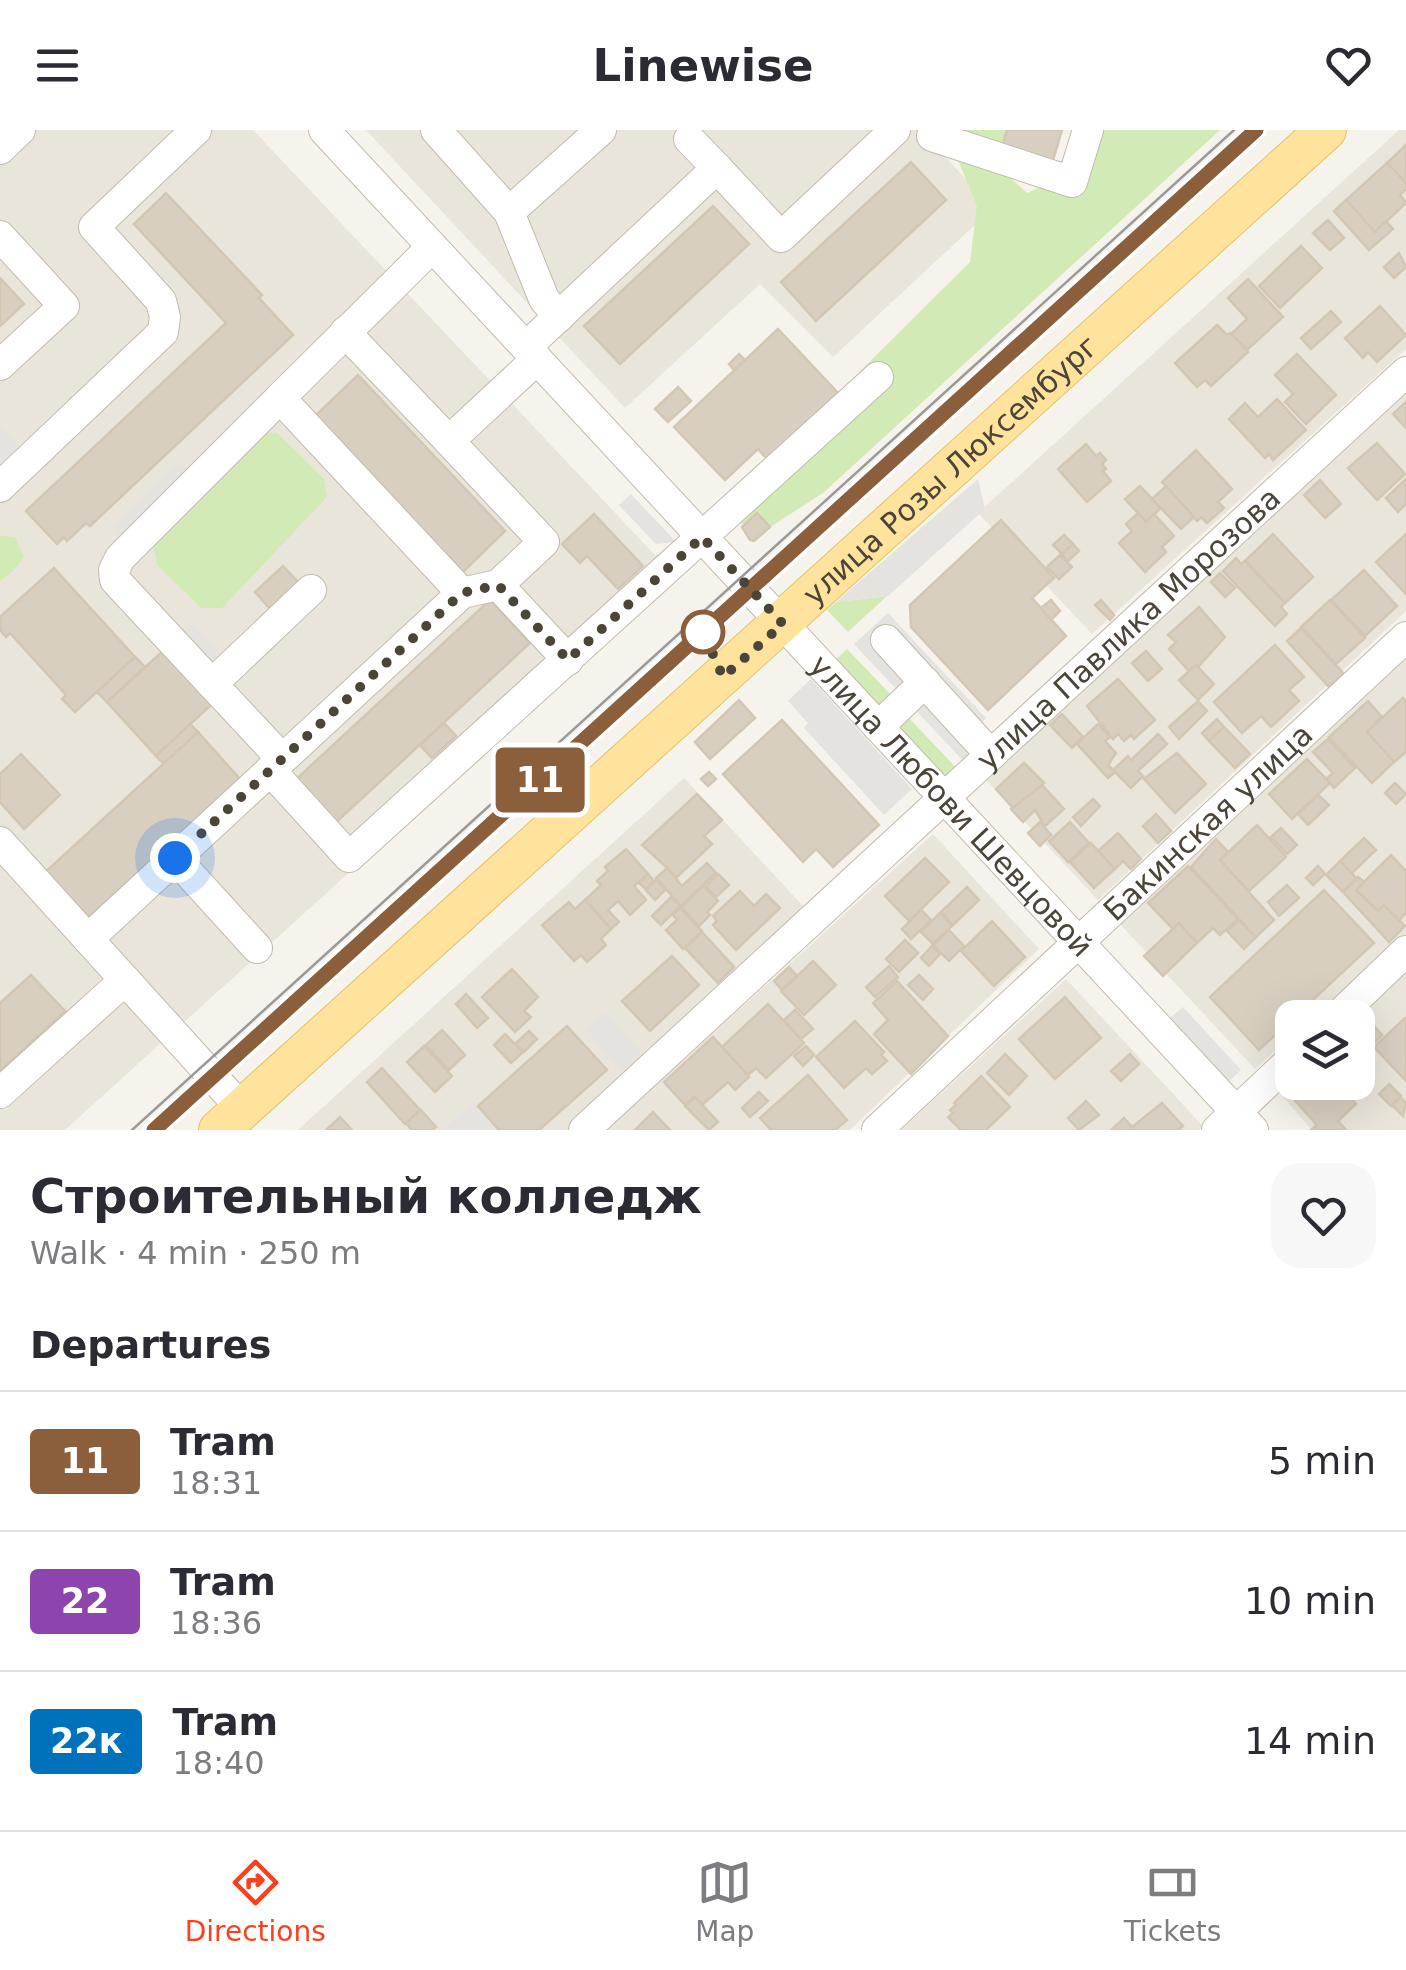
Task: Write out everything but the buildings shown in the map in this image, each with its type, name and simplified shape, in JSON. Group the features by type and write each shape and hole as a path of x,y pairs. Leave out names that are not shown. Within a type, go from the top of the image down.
{"main road":[{"name":"улица Розы Люксембург","path":"230,1120 1326,130"}],"street":[{"path":"0,148 20,130"},
{"path":"3,477 163,332 162,301 94,227 196,130"},
{"name":"улица Любови Шевцовой","path":"324,130 1080,944 1235,1124"},
{"path":"436,130 510,212 544,299 559,317"},
{"path":"510,212 601,130"},
{"path":"690,133 781,237 895,130"},
{"path":"929,132 1072,182 1088,130"},
{"path":"449,441 559,317 717,168"},
{"path":"0,236 64,306 0,365"},
{"path":"432,246 120,558 114,570 114,580 212,684 349,856 878,377"},
{"path":"88,939 462,593 498,585 544,542 345,332"},
{"name":"улица Павлика Морозова","path":"584,1130 1406,372"},
{"path":"280,398 462,593"},
{"path":"498,585 568,660"},
{"path":"212,684 311,590"},
{"name":"Бакинская улица","path":"877,1130 1406,638"},
{"path":"886,640 991,756"},
{"path":"878,726 925,682"},
{"path":"0,842 125,980 230,1120"},
{"path":"175,858 257,948"},
{"path":"1355,1000 1406,950"},
{"path":"0,1092 125,980"},
{"path":"1235,1124 1275,1078"}],"shaded area":[{"path":"0,130 253,130 655,555 686,553 693,561 65,1130 0,1130"},
{"path":"366,130 920,130 993,208 833,357 760,284 625,408"},
{"path":"1399,130 1406,130 1406,349 1092,634 978,513"},
{"path":"1406,383 1406,611 1098,900 985,779"},
{"path":"0,427 24,452 0,475"},
{"path":"178,465 197,470 121,545 114,526"},
{"path":"978,479 985,509 888,596 836,602"},
{"path":"631,494 676,542 656,544 619,505"},
{"path":"888,613 986,718 978,726 991,740 966,764 854,644"},
{"path":"193,624 243,677 228,692 178,638"},
{"path":"1406,653 1406,934 1331,1000 1275,1000 1275,1051 1255,1069 1118,922"},
{"path":"811,679 912,789 884,815 804,728 808,723 788,701"},
{"path":"684,778 804,907 567,1130 298,1130"},
{"path":"933,834 1039,949 850,1130 606,1130"},
{"path":"1406,972 1406,1130 1312,1130 1286,1100 1375,1100 1375,1000"},
{"path":"1066,979 1203,1126 1199,1130 901,1130"},
{"path":"1183,1007 1241,1070 1228,1082 1169,1019"},
{"path":"606,1013 641,1053 622,1070 587,1030"},
{"path":"473,1103 497,1130 442,1130"}],"green space":[{"path":"953,130 1011,130 1000,168 1027,193 1053,181 1084,130 1220,130 823,493 764,531 738,522 734,497 970,262 977,206 951,143"},
{"path":"277,433 324,479 327,497 222,608 201,608 157,565 153,544 260,434"},
{"path":"0,536 15,537 24,557 0,581"},
{"path":"887,596 848,632 827,610 836,602"},
{"path":"847,649 892,696 875,712 831,664"},
{"path":"907,716 962,774 946,789 891,730"}],"tram line":[{"path":"132,1130 1234,130"},
{"path":"1228,156 1256,130"},
{"name":"11","path":"154,1130 1256,130"}],"route":[{"path":"175,858 462,593 498,585 568,660 702,537 783,624 723,677 703,632"}]}
